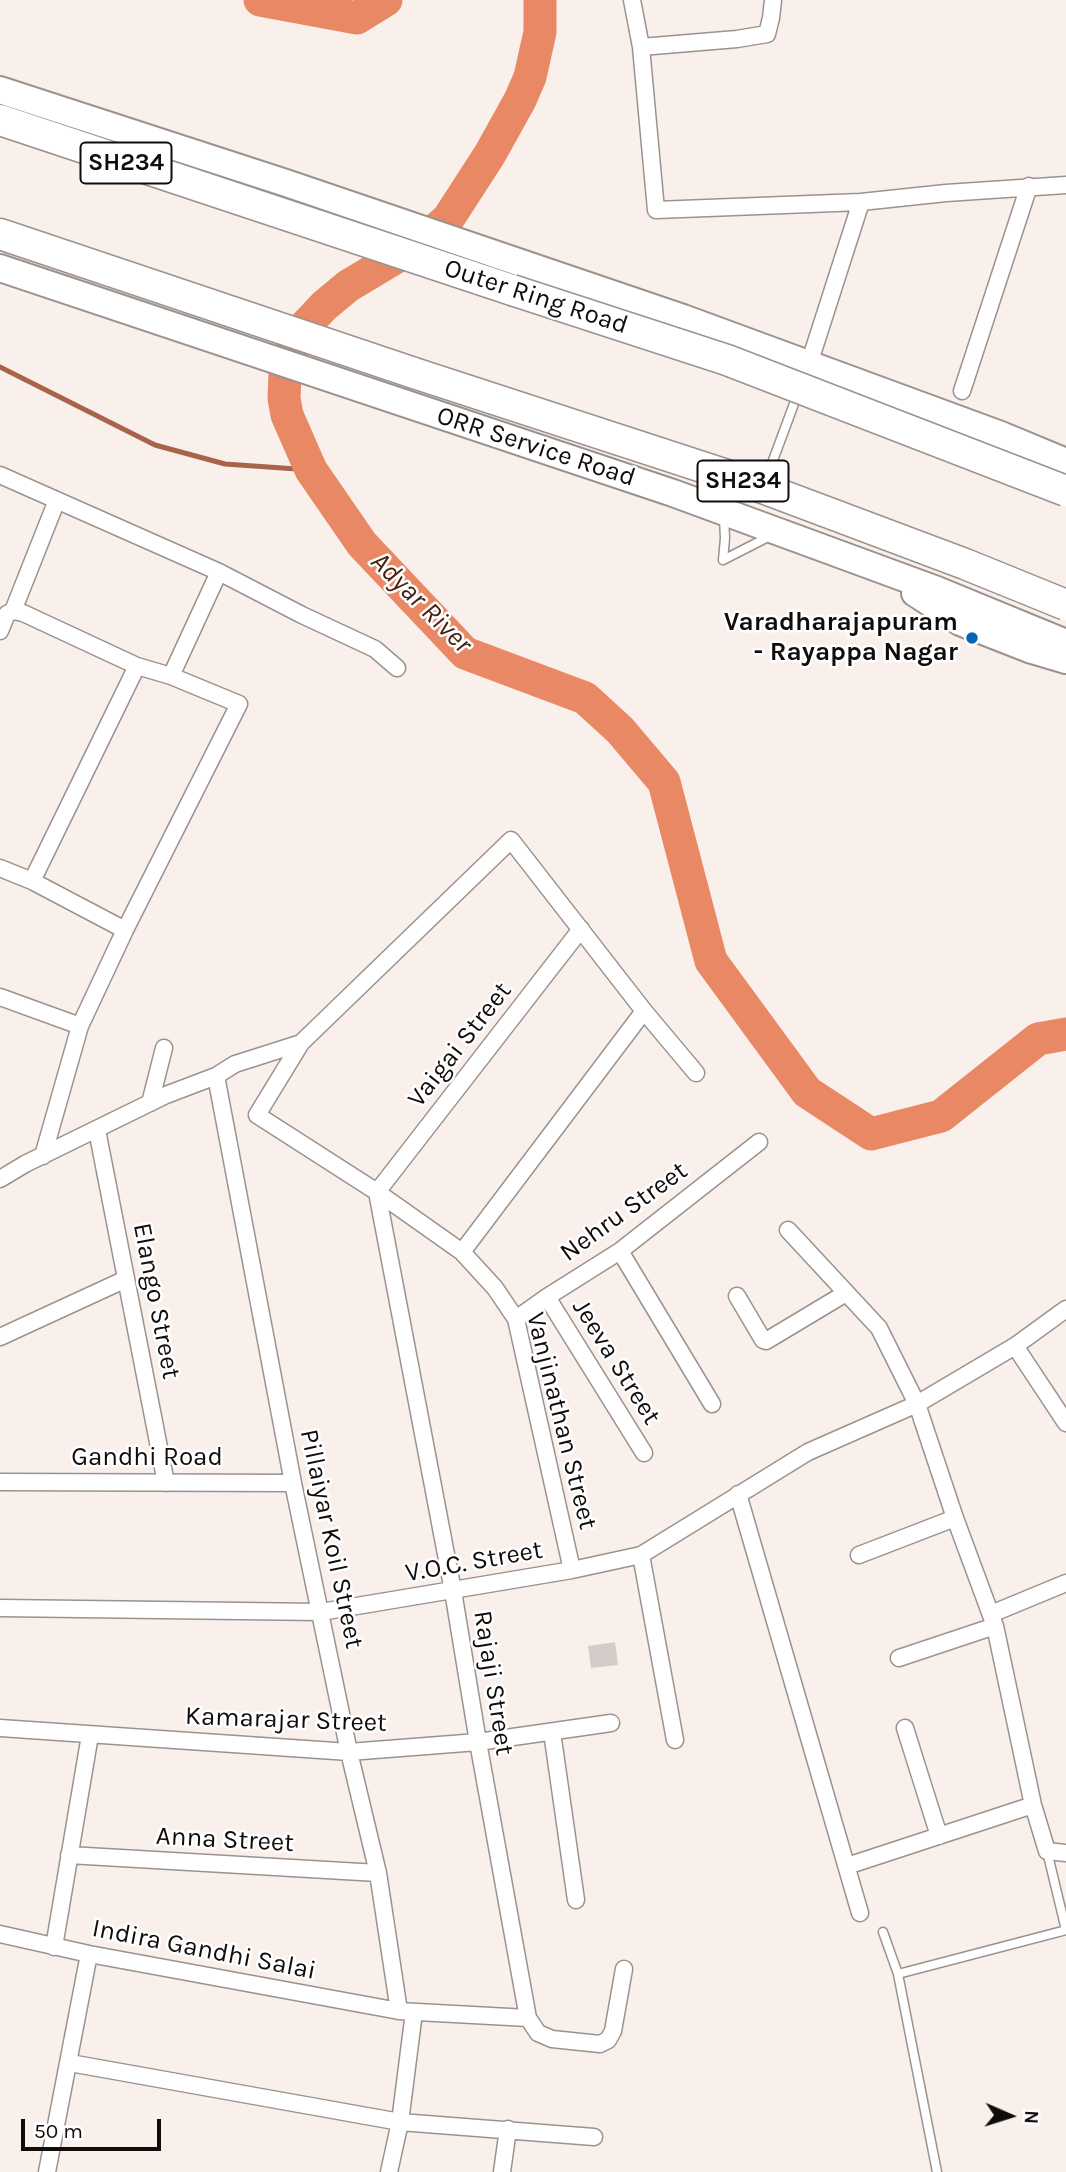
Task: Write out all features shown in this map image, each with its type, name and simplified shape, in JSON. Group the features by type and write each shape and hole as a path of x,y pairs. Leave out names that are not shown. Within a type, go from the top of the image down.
{"highway":[{"name":"Outer Ring Road","path":"0,120 727,360 1066,491"},
{"name":"SH234","path":"0,234 736,478 1066,605"}],"main road":[{"path":"0,90 695,322 1066,462"},
{"name":"ORR Service Road","path":"0,268 723,511 753,514 777,530 937,590 1066,643"},
{"path":"947,415 1015,428 1066,442"},
{"path":"885,571 960,622 1029,649 1066,660"}],"street":[{"path":"632,0 641,47 656,210 861,202 1066,185"},
{"path":"641,47 737,40 767,34 773,0"},
{"path":"962,391 1029,186"},
{"path":"809,364 861,202"},
{"path":"0,475 219,572 375,649 397,668"},
{"path":"0,631 7,614 13,611 57,500"},
{"path":"171,676 219,572"},
{"path":"13,611 137,666 171,676 239,704 125,930 80,1026 43,1156"},
{"path":"32,881 137,666"},
{"path":"0,1179 166,1095 216,1076 235,1064 300,1043 511,840 644,1011 696,1073"},
{"path":"0,868 32,881 125,930"},
{"name":"Vaigai Street","path":"377,1192 581,929"},
{"path":"0,998 80,1026"},
{"path":"462,1252 644,1011"},
{"name":"Vanjinathan Street","path":"300,1043 257,1115 377,1192 462,1252 495,1288 516,1319 572,1570"},
{"path":"149,1103 164,1048"},
{"name":"Pillaiyar Koil Street","path":"216,1076 293,1483 407,2012 400,2122 390,2172"},
{"name":"Elango Street","path":"97,1130 166,1483"},
{"name":"Nehru Street","path":"516,1319 620,1251 759,1142"},
{"name":"Rajaji Street","path":"377,1192 453,1591 527,2018"},
{"path":"789,1230 879,1328 917,1404 993,1620 1033,1805 1047,1852 1066,1853"},
{"path":"620,1251 712,1404"},
{"path":"0,1337 126,1279"},
{"path":"737,1296 766,1341 846,1293"},
{"name":"Jeeva Street","path":"547,1297 644,1454"},
{"name":"V.O.C. Street","path":"0,1608 321,1612 572,1570 641,1555 808,1452 917,1404 1015,1346 1066,1309"},
{"path":"1015,1346 1066,1423"},
{"name":"Gandhi Road","path":"0,1482 293,1483"},
{"path":"738,1494 860,1913"},
{"path":"859,1555 955,1518"},
{"path":"641,1555 675,1740"},
{"path":"899,1658 993,1620 1066,1583"},
{"name":"Kamarajar Street","path":"0,1728 349,1752 478,1742 611,1723"},
{"path":"905,1728 939,1836"},
{"path":"552,1732 576,1900"},
{"path":"54,1947 90,1735"},
{"path":"847,1867 1033,1805"},
{"name":"Anna Street","path":"69,1856 378,1873"},
{"name":"Indira Gandhi Salai","path":"0,1934 89,1954 407,2012 527,2018"},
{"path":"47,2172 89,1954"},
{"path":"527,2018 538,2033 552,2039 600,2043 608,2040 614,2031 624,1969"},
{"path":"69,2063 400,2122 594,2137"},
{"path":"502,2172 508,2129"}],"lane":[{"path":"760,495 809,364"},
{"path":"723,511 726,530 723,560 768,538 777,530"},
{"path":"898,1975 1066,1930 1047,1852"},
{"path":"883,1932 898,1975 937,2172"}],"building":[{"path":"615,1642 618,1665 591,1668 588,1646"}],"waterway":[{"name":"Adyar River","path":"260,0 357,18 386,0"},
{"name":"Adyar River","path":"540,0 540,32 530,77 490,154 448,219 423,241 348,286 306,325 293,346 285,374 284,398 287,415 311,470 362,544 465,653 585,698 620,730 664,782 711,961 807,1092 871,1134 941,1116 1038,1039 1066,1034"},
{"path":"0,367 155,445 225,464 311,470"}],"place":[{"name":"Varadharajapuram - Rayappa Nagar","path":"972,638"}]}
